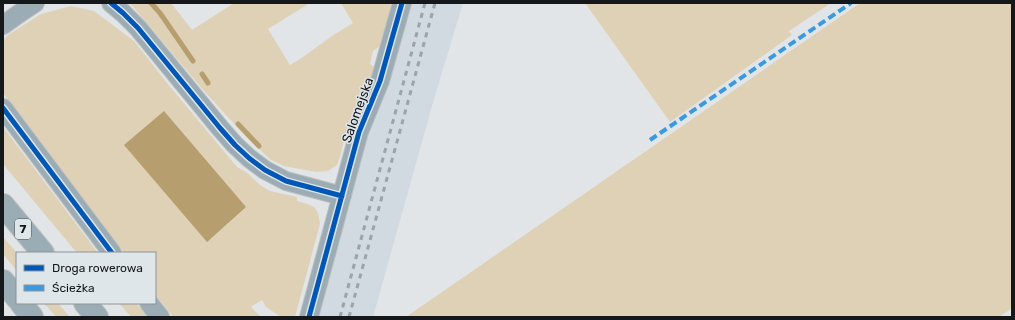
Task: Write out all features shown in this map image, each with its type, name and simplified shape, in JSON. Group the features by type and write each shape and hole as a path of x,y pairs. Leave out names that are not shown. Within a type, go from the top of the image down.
{"main road":[{"name":"7","path":"3,205 42,252"},
{"path":"3,281 16,297"},
{"path":"22,304 32,317"},
{"path":"86,304 97,317"}],"street":[{"path":"3,26 35,3"},
{"path":"111,3 124,13 138,28 220,128 250,158 265,170 286,181 342,196"},
{"name":"Salomejska","path":"309,317 361,128 380,82 402,3"},
{"path":"3,108 111,252"},
{"path":"150,304 160,317"}],"shaded area":[{"path":"130,3 171,3 192,30 234,3 310,3 268,29 290,65 353,23 341,3 392,3 380,46 373,51 370,64 374,67 370,84 361,102 354,125 348,124 337,165 328,171 316,172 284,166 271,160 250,141 204,91"},
{"path":"407,3 463,3 434,99 373,317 316,317 370,124"},
{"path":"585,3 831,3 789,31 792,35 670,122"},
{"path":"860,3 1012,3 1012,308 999,317 406,317"},
{"path":"71,6 94,11 134,41 237,167 246,172 260,185 270,191 297,197 297,201 314,207 318,213 320,224 295,317 281,317 266,307 262,300 251,307 261,317 173,317 156,295 156,252 123,252 3,93 3,41 8,35 41,14"},
{"path":"164,111 246,207 207,242 124,145"},
{"path":"3,127 97,252 76,252 3,164"},
{"path":"3,237 16,252 16,270 3,254"},
{"path":"45,304 59,304 70,317 56,317"},
{"path":"120,304 137,304 148,317 131,317"}],"waterway":[{"path":"151,3 160,13 193,61"},
{"path":"202,74 208,83"},
{"path":"238,124 259,146"}],"railway":[{"path":"340,317 425,3"},
{"path":"349,317 435,3"}],"marked path":[{"path":"650,140 851,3"}],"cycle path":[{"path":"111,3 138,28 220,128 249,158 265,170 286,181 342,196"},
{"path":"309,317 359,132 380,81 402,3"},
{"path":"3,108 111,252"}]}
